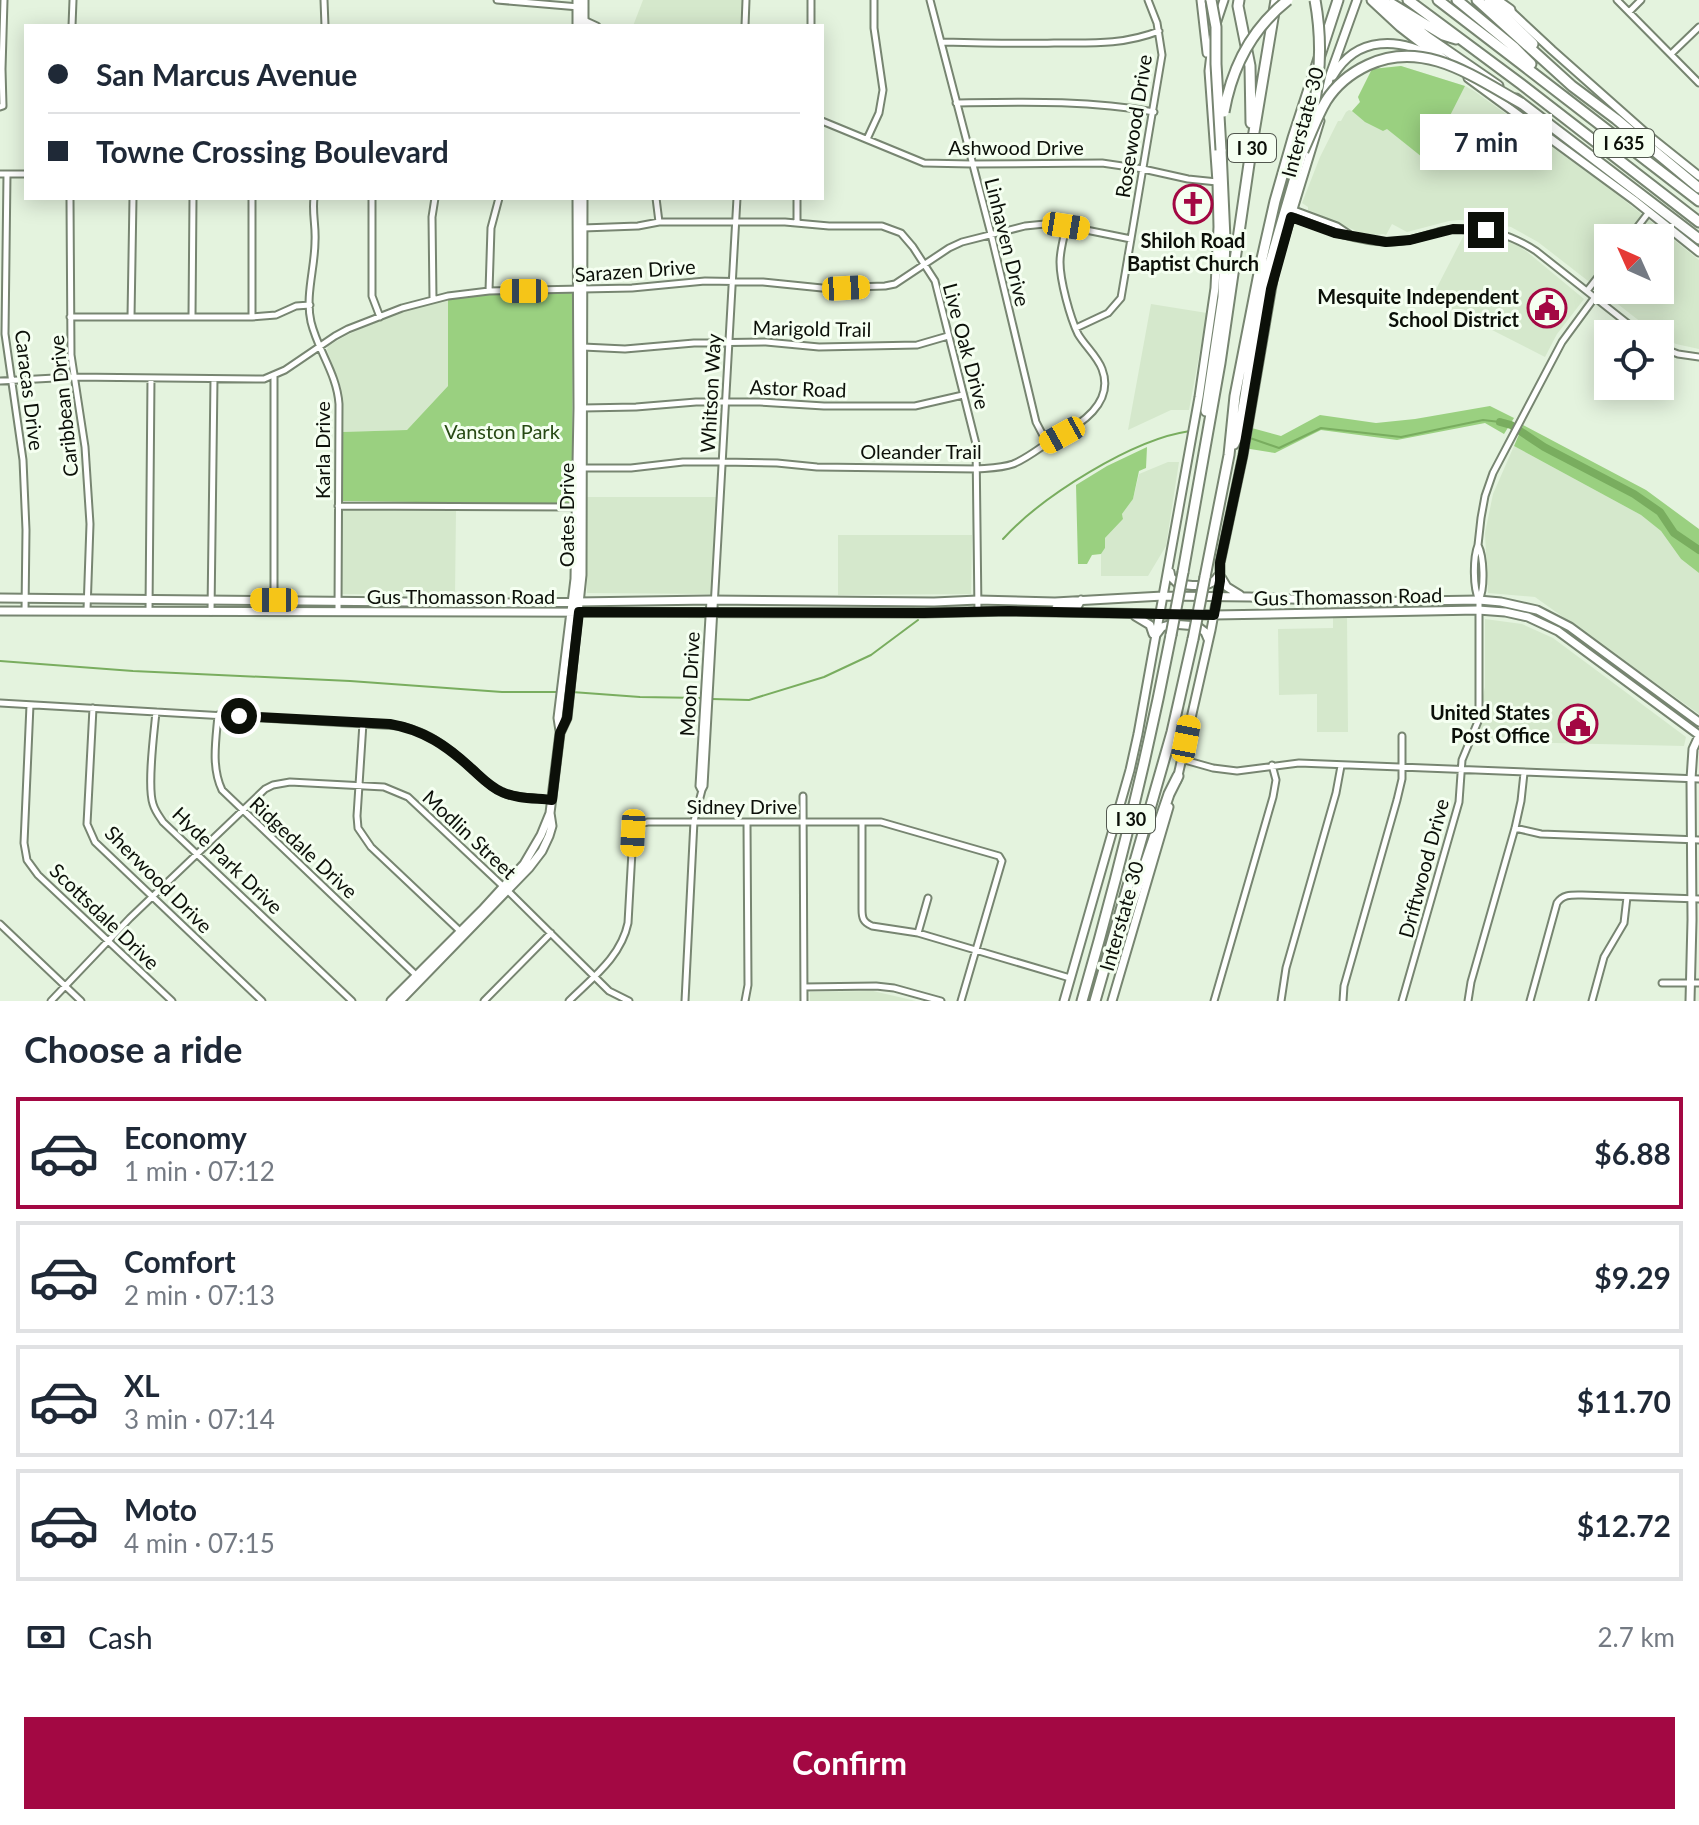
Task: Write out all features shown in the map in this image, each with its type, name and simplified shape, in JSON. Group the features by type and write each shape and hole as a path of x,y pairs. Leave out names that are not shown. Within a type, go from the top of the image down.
{"highway":[{"path":"1199,487 1204,424 1223,297 1225,239 1216,27 1211,0"},
{"path":"1239,0 1250,66 1250,159"},
{"name":"I 30","path":"1082,1001 1141,781 1171,635 1231,296 1276,0"},
{"path":"1221,150 1224,112 1232,76 1260,26 1288,0"},
{"path":"1229,455 1239,433 1270,264 1290,215 1316,97 1321,53 1315,0"},
{"name":"I 30","path":"1096,1001 1170,739 1193,639 1229,455 1235,396 1275,201 1338,0"},
{"path":"1372,0 1456,70"},
{"path":"1384,0 1443,35 1468,43"},
{"path":"1384,0 1420,32 1521,103 1699,239"},
{"name":"I 635","path":"1408,0 1699,222"},
{"name":"I 635","path":"1438,0 1699,201"},
{"path":"1457,0 1514,47 1550,84"},
{"path":"1477,0 1510,10"},
{"path":"1493,3 1560,75 1699,188"},
{"path":"1303,151 1326,101 1336,89 1357,71 1382,59 1415,56 1443,61 1521,103"},
{"path":"1096,1001 1178,776"}],"main road":[{"path":"1201,0 1209,71"},
{"name":"Interstate 30","path":"1064,1001 1130,770 1197,412 1215,288 1218,227 1209,71 1214,30 1224,0"},
{"name":"Interstate 30","path":"1112,1001 1178,776 1214,615 1224,541 1243,455 1271,289 1290,215 1321,117 1327,86 1357,1"},
{"path":"580,4 580,23"},
{"path":"1510,10 1627,117 1699,176"},
{"path":"1327,86 1340,64 1363,48 1396,44 1431,55 1515,111 1699,252"},
{"name":"Oates Drive","path":"391,1001 506,890 532,853 550,813 560,733 567,718 564,702 576,601 580,506 580,228 577,200"},
{"name":"Oates Drive","path":"580,228 583,200"},
{"path":"1169,566 1171,577 1178,584 1207,586 1216,580 1220,572"},
{"path":"1220,572 1230,590 1250,597"},
{"name":"Gus Thomasson Road","path":"0,611 338,612 576,601 1055,602 1163,596 1355,602 1479,600 1513,603 1537,610 1570,627 1584,644 1699,735"},
{"name":"Gus Thomasson Road","path":"0,598 274,600 575,612 1214,615 1478,610 1533,619 1584,644 1699,722"},
{"path":"871,600 871,612"},
{"path":"1051,612 1055,608 1077,607 1081,600"},
{"path":"1533,619 1537,610"},
{"path":"1129,613 1150,625 1155,638"},
{"path":"1155,638 1162,627 1172,624 1197,626 1205,632 1208,641"},
{"path":"1690,1001 1696,899 1693,749 1699,735"},
{"name":"Oates Drive","path":"400,1001 418,978"}],"street":[{"path":"0,107 3,106 4,0"},
{"path":"72,24 73,0"},
{"path":"324,0 325,24"},
{"path":"497,0 580,4"},
{"path":"745,24 746,0"},
{"path":"811,0 811,24"},
{"path":"867,139 879,113 883,90 874,28 874,0"},
{"name":"Linhaven Drive","path":"930,0 1036,422 1047,443"},
{"name":"Rosewood Drive","path":"1076,328 1108,313 1121,298 1162,55 1159,31 1148,0"},
{"path":"1617,0 1699,83"},
{"path":"1629,12 1641,0"},
{"path":"1671,54 1699,27"},
{"path":"941,42 1110,43 1133,41 1159,31"},
{"path":"956,103 1100,105 1154,112"},
{"name":"Ashwood Drive","path":"824,122 924,163 1102,163 1217,182"},
{"path":"3,174 24,174"},
{"name":"Caracas Drive","path":"3,174 5,334 25,486 25,611"},
{"name":"Caribbean Drive","path":"70,200 73,377 85,447 90,524 87,610"},
{"path":"131,317 133,200"},
{"path":"192,316 193,200"},
{"path":"252,200 252,317"},
{"name":"Karla Drive","path":"314,200 311,323 338,390 338,612"},
{"path":"372,200 372,296 380,317"},
{"path":"433,299 435,200"},
{"path":"489,291 491,228 498,200"},
{"path":"656,200 659,222"},
{"name":"Whitson Way","path":"716,590 737,200"},
{"path":"797,200 797,223"},
{"path":"1640,224 1649,212"},
{"path":"1290,215 1335,233 1372,241 1395,242 1453,229 1496,232 1527,245 1594,296"},
{"name":"Live Oak Drive","path":"580,228 659,222 736,222 882,226 901,233 935,281 976,444 978,612"},
{"name":"Sarazen Drive","path":"0,381 73,377 264,379 285,370 348,329 433,299 489,291 632,288 705,281 763,282 822,288 885,286 895,284 949,248 1025,226 1066,226 1131,239"},
{"name":"Oleander Trail","path":"579,468 722,462 977,469 1015,463 1092,414 1103,392 1105,379 1101,367 1076,328 1065,287 1060,264 1066,226"},
{"path":"1587,291 1594,282"},
{"name":"Driftwood Drive","path":"1402,1001 1459,802 1465,749 1479,719 1479,600 1475,593 1475,552 1489,483 1562,342 1594,298"},
{"path":"1604,304 1624,320"},
{"path":"70,317 252,317 276,315 296,306 310,305"},
{"name":"Marigold Trail","path":"580,347 625,349 684,343 766,342 819,347 917,345 948,336"},
{"path":"1674,352 1699,357"},
{"path":"274,376 274,611"},
{"path":"149,611 151,378"},
{"path":"211,612 214,379"},
{"name":"Astor Road","path":"580,408 696,402 915,406 963,395"},
{"path":"338,506 580,506"},
{"name":"Moon Drive","path":"685,1001 694,821 702,790 699,786 712,600 716,590"},
{"path":"0,703 390,724 420,731 440,741 492,787 502,792 552,800"},
{"name":"Scottsdale Drive","path":"30,705 27,860 38,875 172,1001"},
{"name":"Sherwood Drive","path":"93,708 87,824 95,842 262,1001"},
{"name":"Hyde Park Drive","path":"156,712 151,789 153,806 163,822 352,1001"},
{"name":"Ridgedale Drive","path":"218,715 216,775 222,790 418,978"},
{"path":"363,723 358,828 364,839 462,933"},
{"path":"1343,1001 1344,986 1402,779 1402,736"},
{"path":"1181,759 1237,771 1299,763 1695,779"},
{"path":"1214,1001 1273,797 1276,780 1272,765"},
{"path":"1281,1001 1286,968 1341,766"},
{"path":"1468,1001 1515,828 1524,773"},
{"name":"Modlin Street","path":"51,1001 242,810 265,789 281,782 384,787 408,797 609,991 629,1001"},
{"path":"803,796 804,1001"},
{"name":"Sidney Drive","path":"569,1001 615,955 626,936 633,833 642,823 648,822 881,822 994,854 1002,861 975,950"},
{"path":"745,1001 748,985 747,822"},
{"path":"862,822 862,919 865,923 918,933 1070,978"},
{"path":"1515,828 1541,834 1695,840"},
{"path":"1530,1001 1560,898 1569,895 1696,899"},
{"path":"1592,1001 1604,957 1624,923 1627,897"},
{"path":"918,933 928,898"},
{"path":"0,924 81,1001"},
{"path":"484,1001 551,933"},
{"path":"961,1001 975,950"},
{"path":"1662,983 1699,983"},
{"path":"803,987 876,986 941,1001"}],"shaded area":[{"path":"643,0 744,0 743,24 634,24"},
{"path":"1401,66 1465,86 1609,188 1654,224 1594,224 1594,286 1538,242 1511,227 1459,220 1407,232 1392,224 1386,235 1361,233 1308,210 1302,203 1338,121 1360,102 1358,97 1372,69"},
{"path":"1465,233 1491,236 1515,244 1584,299 1557,334 1545,357 1431,299"},
{"path":"1674,240 1699,260 1699,349 1674,343 1674,320 1638,320 1618,304 1674,304"},
{"path":"448,298 448,386 407,430 342,432 341,387 328,346 410,307"},
{"path":"1151,304 1207,313 1189,410 1171,410 1128,430"},
{"path":"1514,446 1641,515 1661,531 1681,559 1699,573 1699,714 1535,597 1488,593 1485,533 1493,494"},
{"path":"1168,462 1179,462 1166,546 1148,576 1101,576 1105,538 1123,519 1122,514 1133,499 1139,474"},
{"path":"586,497 717,497 711,594 587,593"},
{"path":"342,510 456,511 455,595 342,594"},
{"path":"838,535 972,535 971,594 838,595"},
{"path":"1333,616 1347,616 1348,732 1317,732 1317,694 1279,695 1278,629 1333,628"},
{"path":"1485,619 1522,624 1553,638 1686,737 1684,746 1473,741 1485,687"},
{"path":"873,991 916,1001 810,1001 810,992"}],"green space":[{"path":"1401,66 1465,86 1427,161 1387,129 1383,131 1365,122 1352,111 1360,102 1358,97 1372,69"},
{"name":"Vanston Park","path":"498,293 573,294 572,502 342,501 342,432 407,430 448,386 448,298"},
{"path":"1490,406 1514,418 1504,434 1485,423 1397,440 1321,430 1275,453 1244,448 1248,427 1281,436 1320,415 1376,423"},
{"path":"1523,425 1646,490 1699,529 1699,573 1681,559 1661,531 1641,515 1514,446"},
{"path":"1147,447 1146,468 1139,471 1133,499 1122,514 1123,519 1105,538 1105,548 1101,554 1092,555 1087,564 1078,564 1076,485"}],"waterway":[{"path":"1250,438 1279,448 1321,428 1401,437 1483,420 1500,422"},
{"path":"1500,422 1511,425 1544,447 1634,494 1660,512 1674,533 1699,550"},
{"path":"1003,539 1041,505 1090,472 1142,445 1190,431"},
{"path":"712,699 749,700 824,677 871,655 918,620"},
{"path":"0,661 502,692 558,692"},
{"path":"572,692 702,698"}],"place":[{"name":"Shiloh Road Baptist Church","path":"1193,204"},
{"name":"Mesquite Independent School District","path":"1547,308"},
{"name":"United States Post Office","path":"1578,724"}],"route":[{"path":"239,716 390,724 420,731 440,741 492,787 515,796 552,800 560,733 567,718 579,612 1009,611 1214,615 1220,563 1243,455 1275,268 1291,217 1335,233 1386,242 1410,240 1453,229 1486,230"}]}
